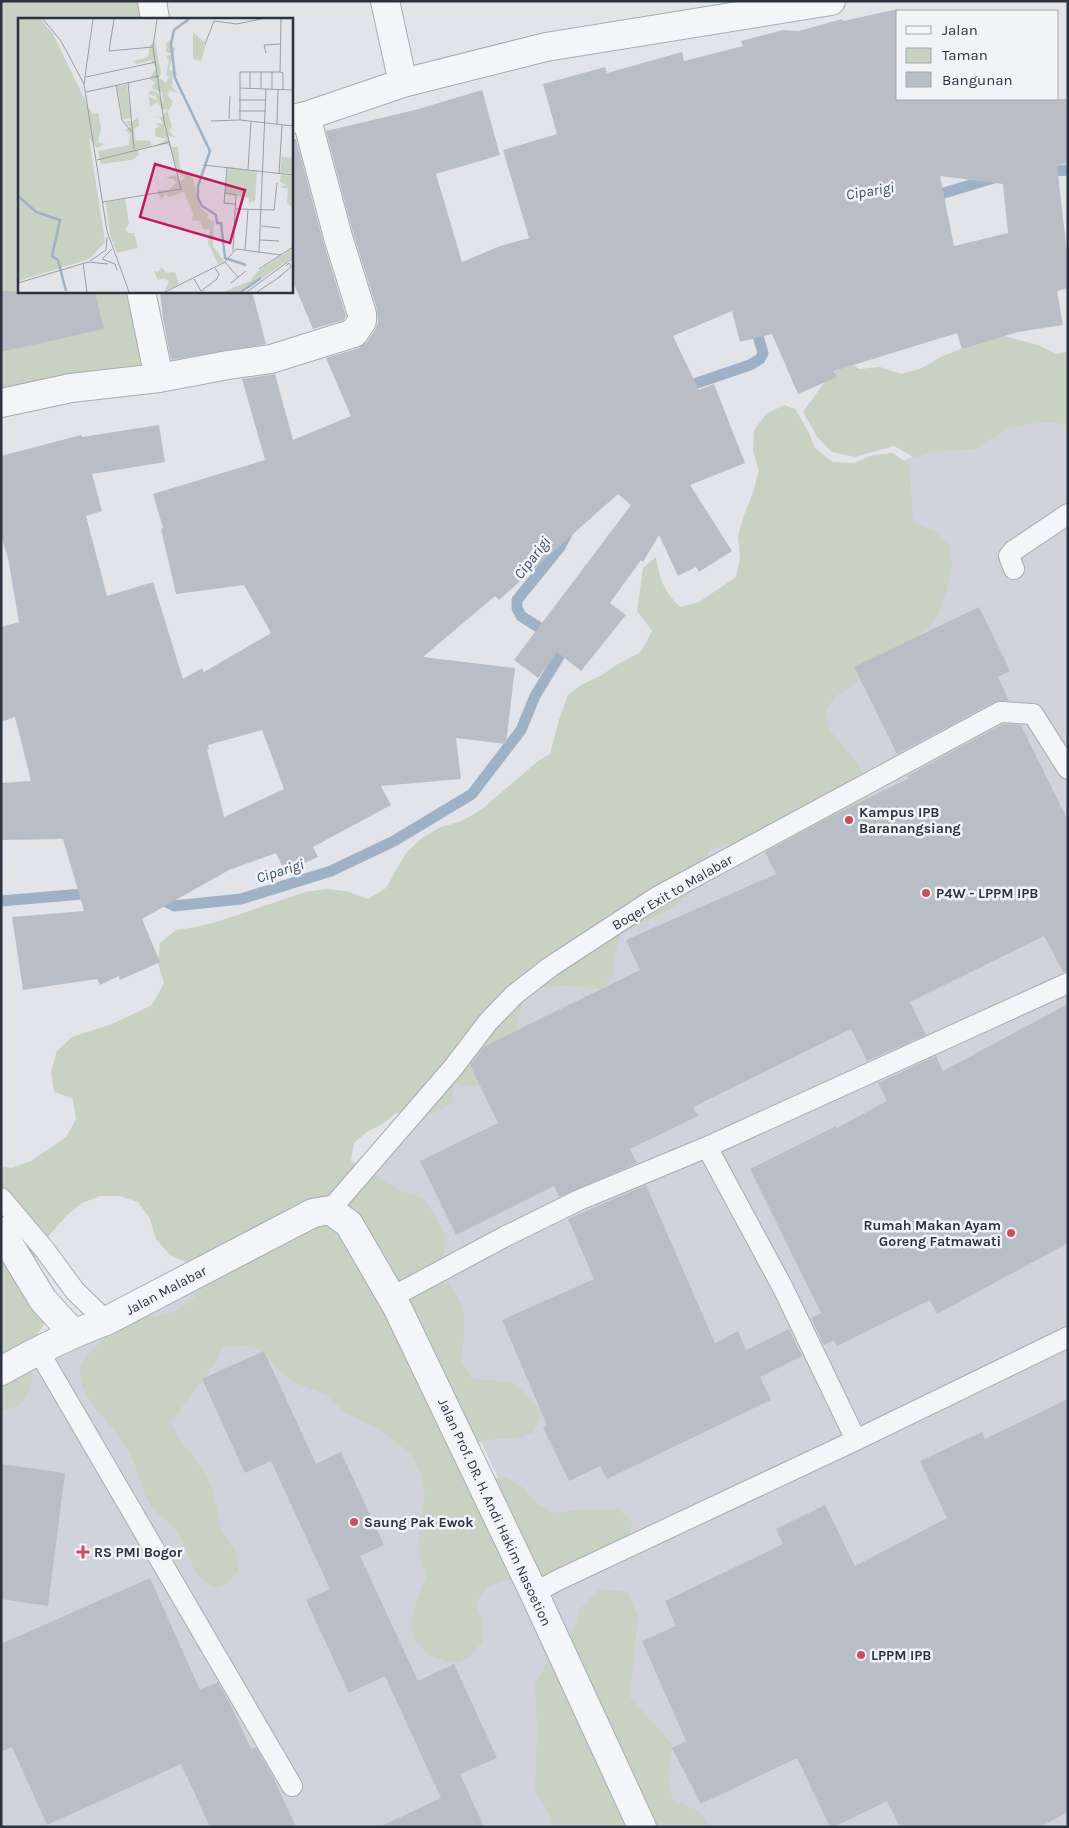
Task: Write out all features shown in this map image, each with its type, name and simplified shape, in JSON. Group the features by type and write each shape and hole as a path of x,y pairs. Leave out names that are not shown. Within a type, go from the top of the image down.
{"street":[{"path":"152,1 155,18"},
{"path":"385,1 404,83"},
{"path":"1,403 71,388 159,378 271,359 354,333 359,328 362,314 299,117 404,83 546,47 831,1"},
{"path":"141,292 159,378"},
{"name":"Jalan Prof. DR. H. Andi Hakim Nasoetion","path":"330,1210 349,1224 392,1297 534,1594 642,1827"},
{"name":"Jalan Malabar","path":"1,1371 38,1350 74,1333 106,1321 313,1213 330,1210"},
{"path":"1,1231 43,1300 74,1333"}],"lane":[{"path":"1014,569 1009,556 1013,551 1068,514"},
{"name":"Boqer Exit to Malabar","path":"330,1210 452,1069 488,1022 514,995 550,966 657,897 1000,712 1034,714 1068,769"},
{"path":"392,1297 579,1200 707,1147 1068,983"},
{"path":"707,1147 783,1288 856,1440"},
{"path":"1,1198 76,1291 106,1321"},
{"path":"534,1594 556,1581 856,1440 1068,1337"},
{"path":"38,1350 292,1786"}],"shaded area":[{"name":"Kampus IPB Baranangsiang","path":"1068,415 1068,1827 652,1827 548,1586 410,1287 357,1179 905,460 1001,422"},
{"path":"330,1210 634,1827 1,1827 1,1371"}],"green space":[{"path":"1,1 145,1 148,18 18,18 18,292 151,292 167,362 1,392"},
{"path":"1004,336 1038,345 1057,354 1068,351 1068,425 1049,422 1009,428 974,449 933,452 915,458 894,446 855,457 832,452 818,438 803,412 824,383 840,368 854,365 859,369 880,367 901,374 922,368 941,357 982,340"},
{"path":"784,405 795,409 808,431 815,448 833,462 854,463 873,455 893,453 910,465 913,523 934,531 950,546 952,566 947,590 940,610 931,626 898,651 865,670 854,685 836,696 825,711 830,730 856,762 866,779 869,820 824,857 747,848 727,843 709,851 706,868 691,893 669,909 621,934 614,956 614,975 601,989 555,986 527,993 519,1013 516,1032 492,1083 474,1086 454,1084 451,1103 434,1113 415,1111 396,1113 381,1125 368,1131 354,1143 351,1161 403,1192 423,1198 436,1217 444,1236 442,1275 457,1296 464,1316 465,1326 461,1362 472,1379 512,1382 541,1411 534,1432 515,1439 496,1439 476,1443 486,1478 506,1478 524,1488 536,1503 554,1513 575,1510 618,1509 633,1522 627,1540 545,1579 505,1580 487,1587 476,1603 482,1622 482,1642 470,1657 454,1664 429,1655 415,1641 411,1621 426,1577 420,1556 419,1535 425,1494 421,1474 411,1454 379,1429 343,1411 326,1395 291,1381 276,1367 264,1351 242,1345 223,1348 212,1367 171,1423 180,1440 205,1473 213,1491 222,1532 235,1551 239,1570 229,1583 218,1588 209,1584 196,1572 177,1531 150,1505 126,1446 98,1411 85,1392 81,1382 82,1363 116,1322 134,1312 153,1317 172,1312 191,1302 202,1282 189,1264 170,1255 156,1239 150,1219 138,1202 119,1196 100,1196 82,1203 68,1214 43,1242 35,1258 49,1295 51,1314 28,1349 32,1379 27,1396 21,1403 1,1411 1,1166 11,1168 31,1161 66,1137 76,1119 73,1099 54,1092 51,1072 57,1051 72,1037 112,1024 152,1005 164,983 158,964 160,943 176,930 220,921 305,892 326,889 346,891 368,899 386,888 406,853 423,837 441,827 462,821 482,809 538,761 550,754 568,695 581,685 641,652 652,631 637,611 643,568 656,557 663,584 680,607 699,602 736,577 740,558 738,536 759,470 753,451 754,430 766,414"},
{"path":"599,1589 628,1592 638,1617 630,1697 673,1745 668,1773 672,1799 699,1811 710,1827 552,1827 550,1814 535,1791 537,1732 535,1683 550,1659 571,1638 580,1609"}],"building":[{"path":"898,9 896,10 896,100 1068,99 1068,163 1057,165 1068,262 1068,288 1057,291 1063,325 1018,332 962,349 957,333 834,371 837,377 798,394 772,334 740,342 732,311 673,336 699,390 714,384 745,463 690,485 732,551 699,572 696,567 678,576 659,535 643,562 641,560 610,603 626,615 581,671 557,652 538,678 514,660 631,505 618,494 499,600 495,596 423,657 515,668 506,744 456,738 461,779 381,786 391,805 313,847 318,857 285,872 276,853 229,870 142,919 160,962 120,980 119,976 100,985 97,979 23,990 12,917 84,911 63,839 1,840 1,783 31,781 15,717 1,722 1,627 19,622 8,558 1,536 1,456 81,435 82,437 159,425 165,462 92,474 102,511 86,516 107,596 153,582 183,679 202,668 204,672 271,633 244,585 176,594 161,529 163,528 153,494 265,460 242,379 275,374 293,440 351,416 326,358 359,348 367,342 378,322 377,309 353,233 326,131 415,110 482,90 500,155 436,174 462,262 500,246 529,238 503,150 557,134 543,84 605,67 607,73 682,52 684,61 743,46 741,41 783,30 799,31 842,19 843,21","holes":["940,176 1003,184 1008,233 954,246","262,730 284,789 224,817 207,749 209,749 208,745"]},
{"path":"296,139 323,241 346,316 344,320 313,329 292,279 292,140"},
{"path":"1,291 95,292 104,329 1,352"},
{"path":"160,292 252,292 266,344 171,360"},
{"path":"979,607 1010,671 998,677 1009,701 994,702 897,754 854,667"},
{"path":"1003,724 1021,725 1068,821 1068,971 1063,972 1044,936 910,1002 926,1035 867,1061 851,1029 693,1107 698,1116 630,1149 637,1163 559,1197 554,1186 456,1235 420,1161 498,1123 470,1065 485,1046 640,970 626,940 776,874 765,852 909,778 907,776"},
{"path":"1068,1004 1068,1243 937,1314 930,1300 837,1346 834,1340 824,1345 811,1318 821,1313 750,1169 836,1126 837,1128 887,1101 878,1083 936,1056 943,1071"},
{"path":"646,1185 715,1343 738,1331 746,1350 789,1329 802,1356 760,1377 771,1400 607,1479 600,1466 569,1481 543,1427 547,1425 502,1320 594,1279 568,1219"},
{"path":"264,1351 316,1464 341,1452 384,1545 360,1556 418,1681 454,1664 497,1758 460,1774 484,1827 379,1827 441,1798 385,1676 349,1693 306,1600 330,1589 271,1461 245,1473 202,1379"},
{"path":"1068,1399 1068,1812 1040,1827 900,1827 887,1801 834,1827 830,1827 797,1758 701,1804 672,1748 686,1741 642,1641 676,1626 665,1601 783,1544 776,1529 825,1505 855,1566 947,1518 920,1461 982,1432 985,1439"},
{"path":"1,1464 65,1473 48,1606 1,1599"},
{"path":"150,1578 200,1690 218,1682 251,1749 256,1747 272,1775 296,1827 210,1827 181,1764 47,1825 12,1747 1,1752 1,1644"}],"waterway":[{"name":"Ciparigi","path":"1042,172 1068,170"},
{"name":"Ciparigi","path":"930,196 997,177"},
{"name":"Ciparigi","path":"682,388 750,365 760,359 763,353 754,323"},
{"name":"Ciparigi","path":"157,897 174,906 241,899 331,871 394,841 472,794 521,730 535,696 563,650 563,645 559,640 521,616 517,608 517,600 560,547 569,530"},
{"name":"Ciparigi","path":"1,901 94,893"}],"place":[{"name":"Kampus IPB Baranangsiang","path":"849,820"},
{"name":"P4W - LPPM IPB","path":"926,893"},
{"name":"Rumah Makan Ayam Goreng Fatmawati","path":"1011,1233"},
{"name":"Saung Pak Ewok","path":"354,1522"},
{"name":"RS PMI Bogor","path":"83,1552"},
{"name":"LPPM IPB","path":"861,1655"}]}
